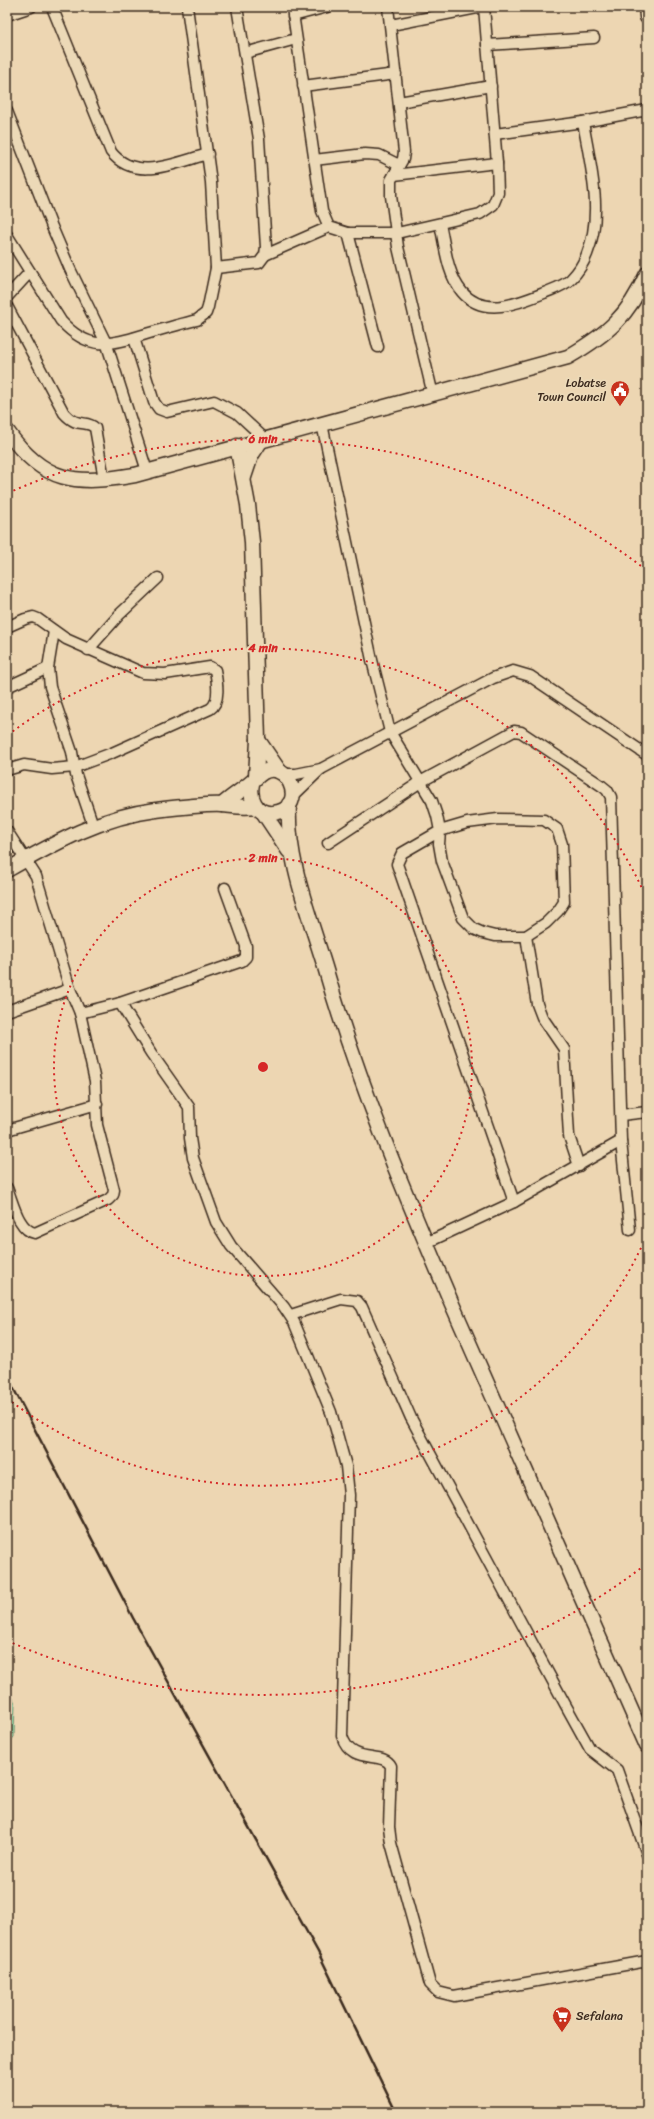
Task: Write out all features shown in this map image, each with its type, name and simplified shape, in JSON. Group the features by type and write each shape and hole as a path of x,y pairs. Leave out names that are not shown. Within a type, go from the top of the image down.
{"main road":[{"path":"646,7 647,17"},
{"path":"7,431 26,456 44,469 58,476 73,479 104,479 147,471 433,395 568,357 598,340 626,313 647,274"},
{"path":"243,479 251,456 265,439"},
{"path":"237,446 252,542 258,740 254,780 250,792 292,855"},
{"path":"216,452 231,464 243,479"},
{"path":"258,740 282,773 290,780 293,788 288,825 292,855 335,1005 393,1164 515,1450 647,1746"},
{"path":"222,805 264,772 272,770 282,773"},
{"path":"7,870 51,844 93,825 129,814 156,810 222,805 260,809 273,813 282,811 291,800"}],"street":[{"path":"7,15 31,7"},
{"path":"52,7 111,152 118,161 131,168 154,168 208,154"},
{"path":"7,235 60,321 71,333 82,339 107,345 197,320 202,316 208,307 216,268 208,154 187,7"},
{"path":"237,7 259,139 265,255"},
{"path":"327,7 293,11 322,211 329,227"},
{"path":"388,7 404,152 391,186 400,256 433,395"},
{"path":"216,268 254,265 259,263 265,255 329,227 348,233 397,233 480,214 493,205 498,193 495,134 483,7 391,25"},
{"path":"487,45 594,38"},
{"path":"245,53 296,39"},
{"path":"303,86 396,74"},
{"path":"399,102 491,86"},
{"path":"495,134 584,122 647,110"},
{"path":"7,111 61,248 107,345 147,471"},
{"path":"440,224 451,269 456,282 463,293 476,303 504,307 532,298 562,285 570,279 588,254 595,211 584,122"},
{"path":"314,160 365,154 379,155 399,165"},
{"path":"394,175 496,163"},
{"path":"348,233 378,347"},
{"path":"7,297 30,272"},
{"path":"7,306 64,413 75,423 90,424 95,428 104,479"},
{"path":"134,338 152,396 159,409 167,412 214,401 237,413 265,439"},
{"path":"322,424 372,660 390,732 422,781 437,816 440,831 442,861 460,911 468,924 474,929 495,936 526,936 550,919 564,902 562,844 557,829 544,820 498,819 467,823 440,831 402,853 398,859 397,871 514,1202"},
{"path":"88,650 120,614 158,578"},
{"path":"7,627 32,617 38,618 54,631 88,650 123,666 143,673 155,675 210,666 215,670 217,698 215,705 210,709 112,753 75,767 52,769 24,765 7,770"},
{"path":"54,631 48,668 50,687 72,752 75,767 93,825"},
{"path":"7,687 48,668"},
{"path":"282,773 296,774 321,769 493,678 513,671 530,676 647,755"},
{"path":"328,843 422,781 506,734 517,731 596,782 609,793 622,1115 621,1141 630,1230"},
{"path":"291,800 321,769"},
{"path":"7,831 37,880 70,989 80,1013 95,1081 97,1124 114,1186 111,1198 35,1233 30,1232 22,1225 7,1188"},
{"path":"80,1013 120,1003 235,964 246,957 246,946 225,888"},
{"path":"526,936 537,1004 542,1017 564,1049 569,1131 579,1166"},
{"path":"7,1011 70,989"},
{"path":"120,1003 151,1054 188,1106 193,1158 216,1222 231,1246 291,1315 331,1412 346,1466 348,1482 342,1736 346,1745 355,1753 386,1760 391,1766 389,1827 390,1843 430,1984 438,1992 454,1996 647,1961"},
{"path":"7,1130 97,1104"},
{"path":"622,1115 647,1112"},
{"path":"426,1243 514,1202 621,1141"},
{"path":"291,1315 341,1299 357,1301 362,1307 411,1418 565,1704 590,1749 617,1770 647,1854"}],"green space":[{"path":"7,1687 15,1703 14,1737 7,1745"}],"railway":[{"path":"7,1376 133,1618 318,1952 396,2112"}],"place":[{"name":"Lobatse Town Council","path":"620,407"},
{"name":"Sefalana","path":"562,2033"}]}
